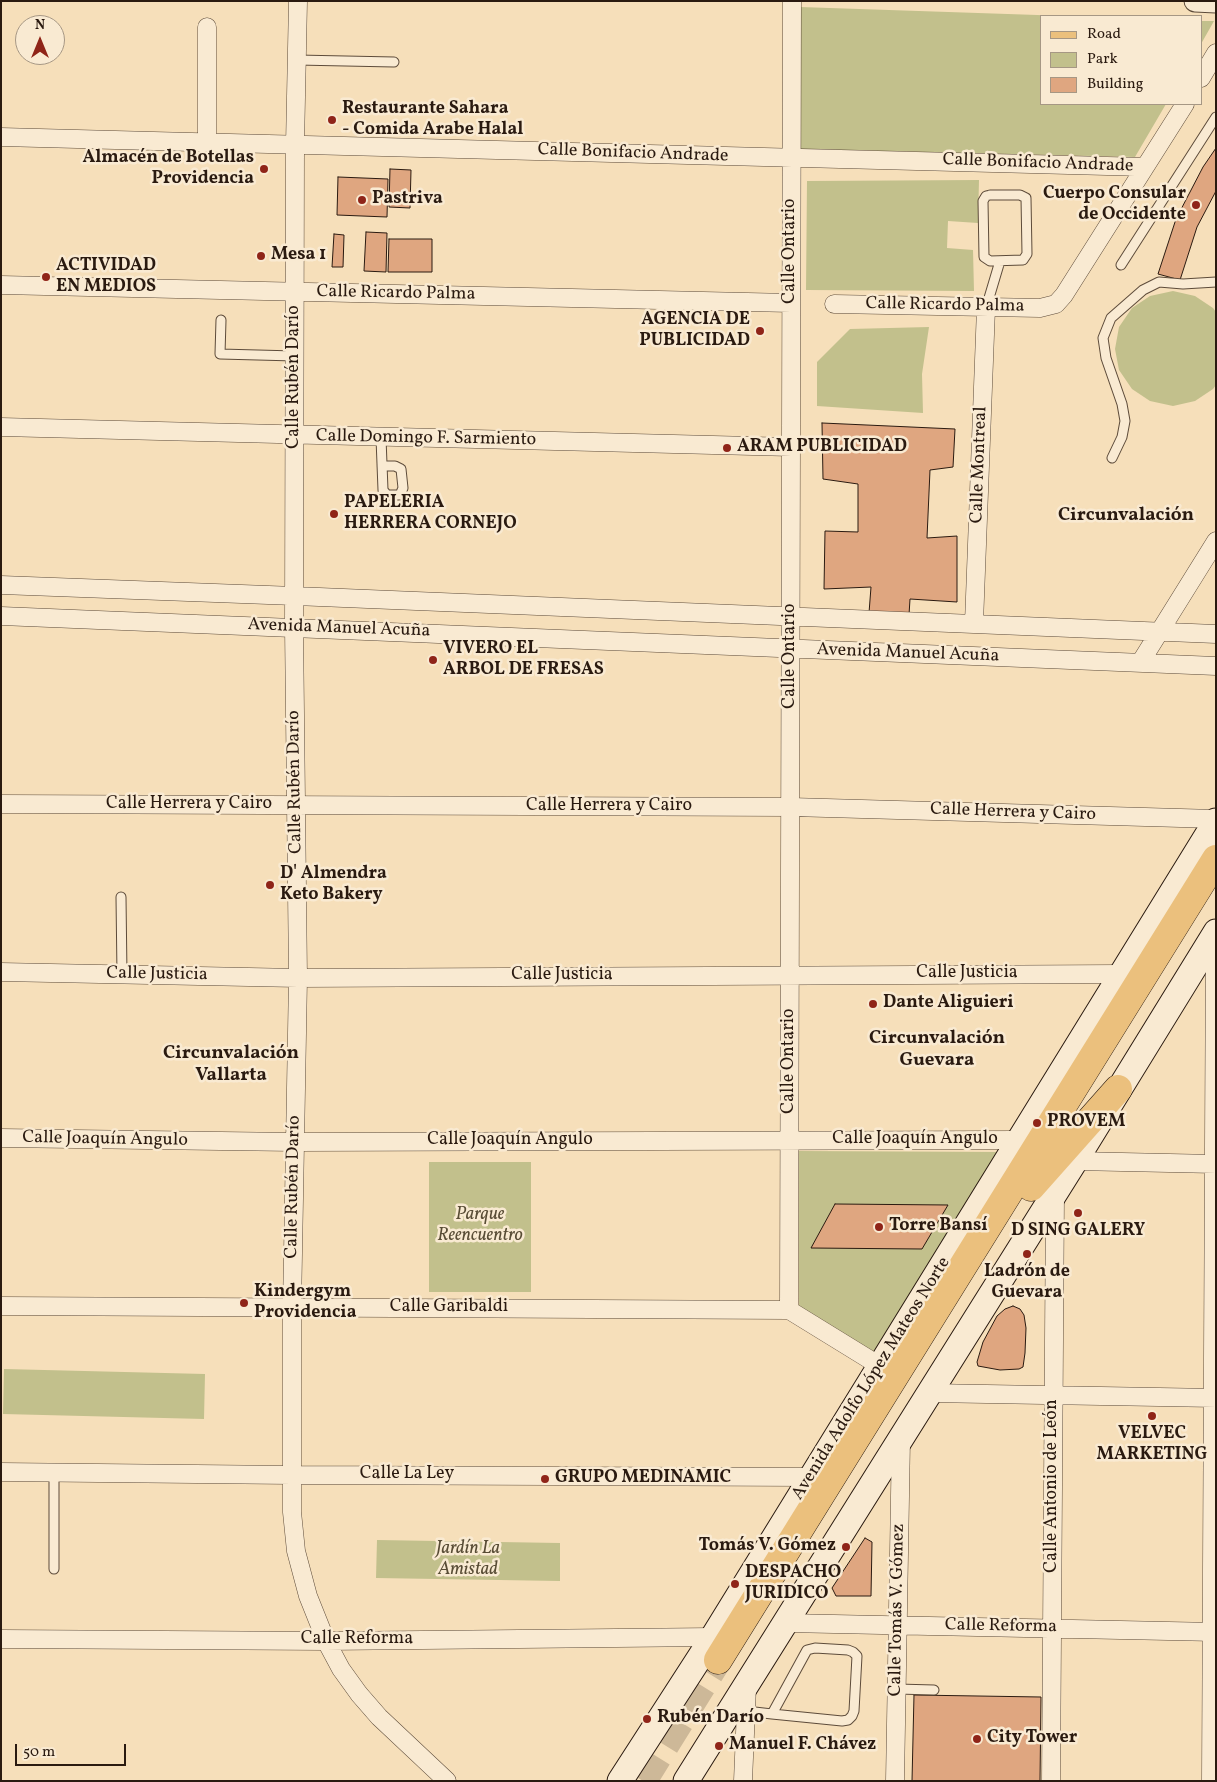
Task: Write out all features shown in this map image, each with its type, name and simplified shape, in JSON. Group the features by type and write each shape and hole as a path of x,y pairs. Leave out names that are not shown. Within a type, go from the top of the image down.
{"main road":[{"name":"Avenida Adolfo López Mateos Norte","path":"686,1781 726,1664 812,1476 1216,820"},
{"name":"Avenida Adolfo López Mateos Norte","path":"726,1664 948,1289 1216,859"},
{"name":"Avenida Adolfo López Mateos Norte","path":"726,1664 786,1623 929,1393 1043,1189 1216,888"},
{"name":"Avenida Adolfo López Mateos Norte","path":"620,1781 726,1664 1043,1189 1075,1161 1215,932"},
{"path":"1043,1189 1118,1089"},
{"path":"948,1289 989,1190"}],"street":[{"name":"Calle Rubén Darío","path":"298,1 294,627 298,978 292,1308 292,1512 296,1551 308,1596 326,1641 341,1669 359,1694 402,1740 447,1781"},
{"name":"Calle Ontario","path":"789,1310 792,1"},
{"path":"1195,1 1216,2"},
{"path":"207,27 207,142"},
{"path":"1202,76 1216,54"},
{"path":"1145,167 1184,105"},
{"name":"Calle Bonifacio Andrade","path":"1,137 1145,167"},
{"name":"Calle Ricardo Palma","path":"834,304 1040,308 1056,304 1064,295 1145,167"},
{"name":"Calle Ricardo Palma","path":"1,285 791,303"},
{"name":"Calle Montreal","path":"974,623 986,308"},
{"name":"Calle Domingo F. Sarmiento","path":"1,427 792,448"},
{"path":"1140,663 1158,631 1216,541"},
{"name":"Avenida Manuel Acuña","path":"1,585 1216,634"},
{"name":"Avenida Manuel Acuña","path":"1,616 1216,666"},
{"name":"Calle Herrera y Cairo","path":"1,804 791,807 1216,820"},
{"path":"1211,1781 1214,1632 1215,932"},
{"name":"Calle Justicia","path":"1,972 298,978 1122,974"},
{"name":"Calle Joaquín Angulo","path":"1,1138 294,1142 1019,1140"},
{"path":"1075,1161 1215,1164"},
{"name":"Calle Antonio de León","path":"1043,1189 1053,1394 1050,1781"},
{"name":"Calle Garibaldi","path":"1,1306 789,1310"},
{"path":"789,1310 880,1366"},
{"path":"929,1393 1214,1398"},
{"name":"Calle Tomás V. Gómez","path":"895,1781 901,1439"},
{"name":"Calle La Ley","path":"1,1472 292,1475 812,1476"},
{"name":"Calle Reforma","path":"786,1623 1214,1632"},
{"name":"Calle Reforma","path":"1,1639 326,1641 726,1664"},
{"path":"726,1664 746,1710 743,1781"}],"lane":[{"path":"297,60 394,62"},
{"path":"1121,265 1216,117"},
{"path":"990,194 1023,196 1027,201 1026,257 1020,260 1000,260 986,260 983,254 984,198 990,194"},
{"path":"986,308 1000,260"},
{"path":"1112,458 1122,437 1125,421 1122,404 1106,358 1103,338 1111,318 1143,290 1159,282 1183,284 1216,282"},
{"path":"221,320 220,354 295,356"},
{"path":"381,438 382,466"},
{"path":"121,898 122,975"},
{"path":"54,1472 54,1569"},
{"path":"746,1710 772,1714 842,1721 848,1720 854,1710 857,1656 848,1650 815,1648 807,1650 772,1714"},
{"path":"897,1689 934,1690"}],"green space":[{"path":"800,7 1040,15 1040,105 1165,105 1135,157 800,149"},
{"path":"1202,21 1214,21 1202,42"},
{"path":"979,180 978,223 948,221 947,248 973,250 974,291 806,290 807,181"},
{"path":"1173,291 1195,296 1216,312 1216,385 1195,401 1173,406 1150,401 1132,389 1119,370 1115,349 1119,327 1132,308 1150,296"},
{"path":"929,327 922,374 923,413 817,406 817,362 850,329"},
{"path":"799,1151 1003,1152 878,1355 799,1306"},
{"name":"Parque Reencuentro","path":"429,1162 531,1162 531,1292 429,1292"},
{"path":"4,1369 205,1374 204,1419 3,1414"},
{"name":"Jardín La Amistad","path":"377,1540 560,1543 560,1581 376,1578"}],"building":[{"name":"Cuerpo Consular de Occidente","path":"1216,148 1216,191 1197,227 1180,280 1158,274 1176,219 1203,167"},
{"path":"390,169 411,170 410,208 389,207"},
{"path":"338,177 388,179 387,217 337,215"},
{"path":"366,232 387,233 386,272 364,271"},
{"path":"334,234 344,235 343,267 332,267"},
{"path":"389,239 432,239 432,272 388,272"},
{"path":"822,423 955,429 953,467 930,470 927,538 957,536 957,602 910,599 909,615 869,613 871,587 824,589 825,531 858,532 858,484 823,479"},
{"name":"Torre Bansí","path":"835,1204 948,1205 922,1249 811,1248"},
{"path":"1013,1306 1020,1309 1024,1315 1026,1328 1023,1367 1000,1370 978,1366 977,1362 983,1342 997,1316 1005,1309"},
{"path":"865,1538 872,1542 871,1596 836,1596 832,1588"},
{"name":"City Tower","path":"914,1695 1041,1697 1040,1781 912,1781"}],"tunnel":[{"path":"643,1781 718,1660"}],"place":[{"name":"Restaurante Sahara - Comida Arabe Halal","path":"332,120"},
{"name":"Almacén de Botellas Providencia","path":"264,169"},
{"name":"Pastriva","path":"362,200"},
{"name":"Cuerpo Consular de Occidente","path":"1196,205"},
{"name":"Mesa 1","path":"261,256"},
{"name":"ACTIVIDAD EN MEDIOS","path":"46,277"},
{"name":"AGENCIA DE PUBLICIDAD","path":"760,331"},
{"name":"ARAM PUBLICIDAD","path":"727,448"},
{"name":"PAPELERIA HERRERA CORNEJO","path":"334,514"},
{"name":"VIVERO EL ARBOL DE FRESAS","path":"433,660"},
{"name":"D' Almendra Keto Bakery","path":"270,885"},
{"name":"Dante Aliguieri","path":"873,1004"},
{"name":"PROVEM","path":"1037,1123"},
{"name":"D SING GALERY","path":"1078,1213"},
{"name":"Torre Bansí","path":"879,1227"},
{"name":"Ladrón de Guevara","path":"1027,1254"},
{"name":"Kindergym Providencia","path":"244,1303"},
{"name":"VELVEC MARKETING","path":"1152,1416"},
{"name":"GRUPO MEDINAMIC","path":"545,1479"},
{"name":"Tomás V. Gómez","path":"846,1547"},
{"name":"DESPACHO JURIDICO","path":"735,1584"},
{"name":"Rubén Darío","path":"647,1719"},
{"name":"City Tower","path":"977,1739"},
{"name":"Manuel F. Chávez","path":"719,1746"}],"district":[{"name":"Circunvalación","path":"1126,517"},
{"name":"Circunvalación Guevara","path":"937,1051"},
{"name":"Circunvalación Vallarta","path":"231,1066"}]}
